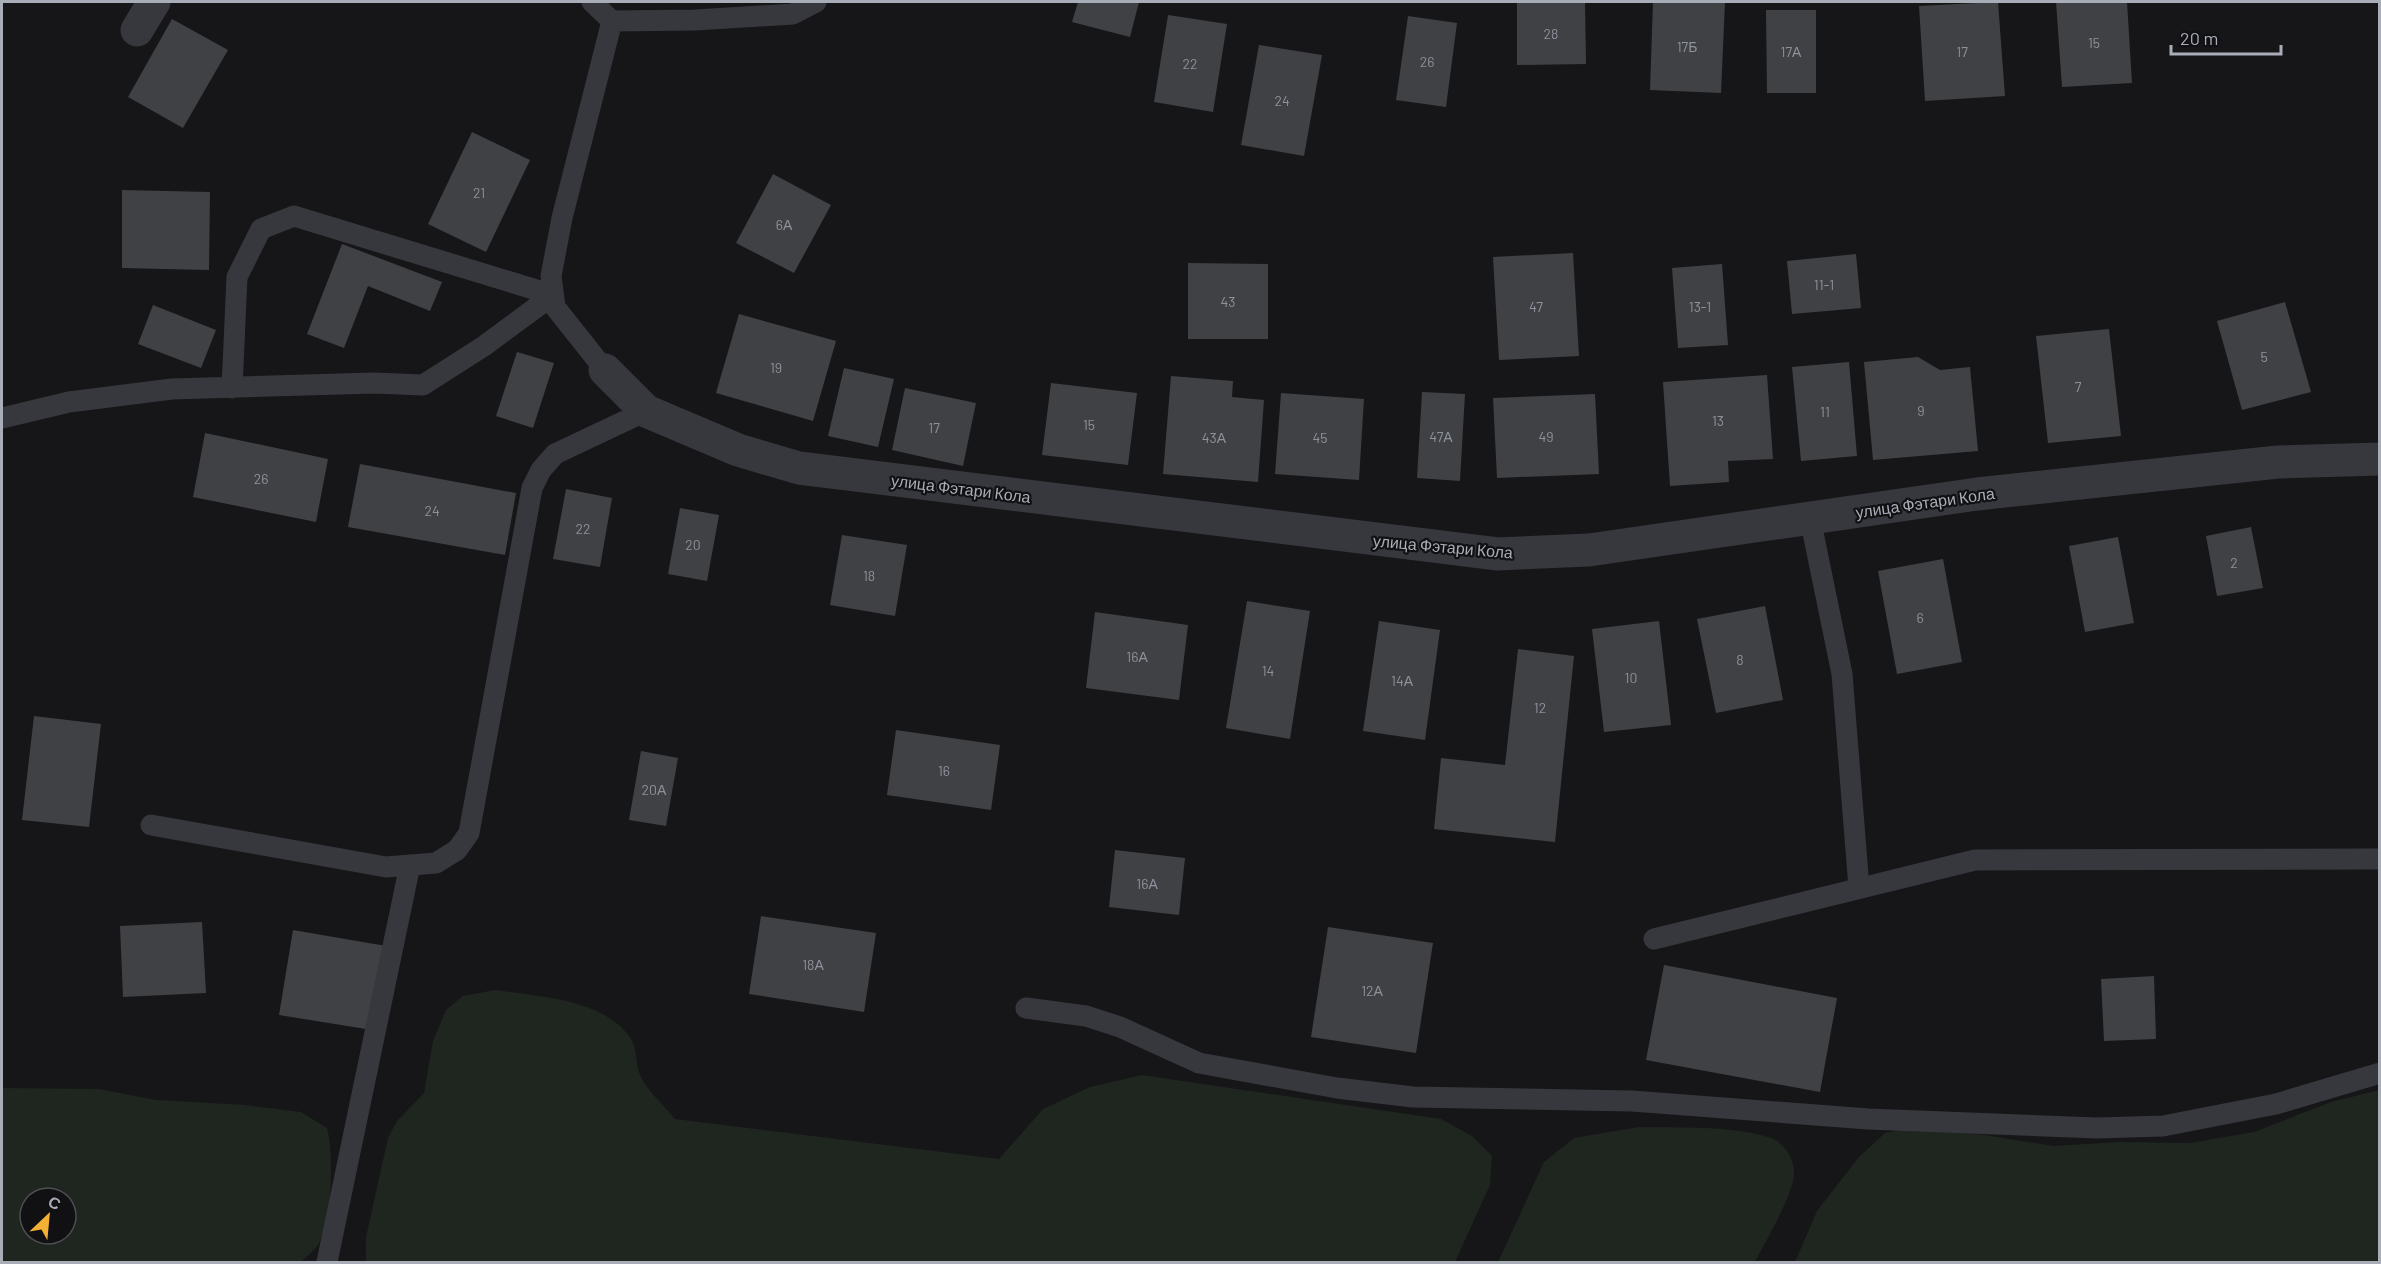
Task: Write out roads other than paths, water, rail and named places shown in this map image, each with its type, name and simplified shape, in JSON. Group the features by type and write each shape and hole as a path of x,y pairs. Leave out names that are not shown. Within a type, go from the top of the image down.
{"street":[{"path":"137,30 154,2"},
{"name":"улица Фэтари Кола","path":"605,370 646,411 738,450 799,468 1498,554 1589,550 1977,494 2278,462 2379,459"}],"lane":[{"path":"592,2 612,21 695,20 793,14 816,2"},
{"path":"605,370 555,307 551,276 562,218 612,21"},
{"path":"232,388 237,277 261,229 294,216 554,295"},
{"path":"2,418 69,402 172,389 374,383 423,385 484,346 554,295"},
{"path":"151,825 386,867 436,863 457,850 469,833 532,488 541,470 555,454 646,411"},
{"path":"1810,518 1842,674 1858,888"},
{"path":"1654,939 1975,860 2379,859"},
{"path":"327,1263 410,865"},
{"path":"1026,1008 1086,1016 1120,1027 1199,1063 1337,1088 1413,1097 1632,1101 1868,1119 2097,1128 2163,1126 2276,1104 2379,1073"}]}
